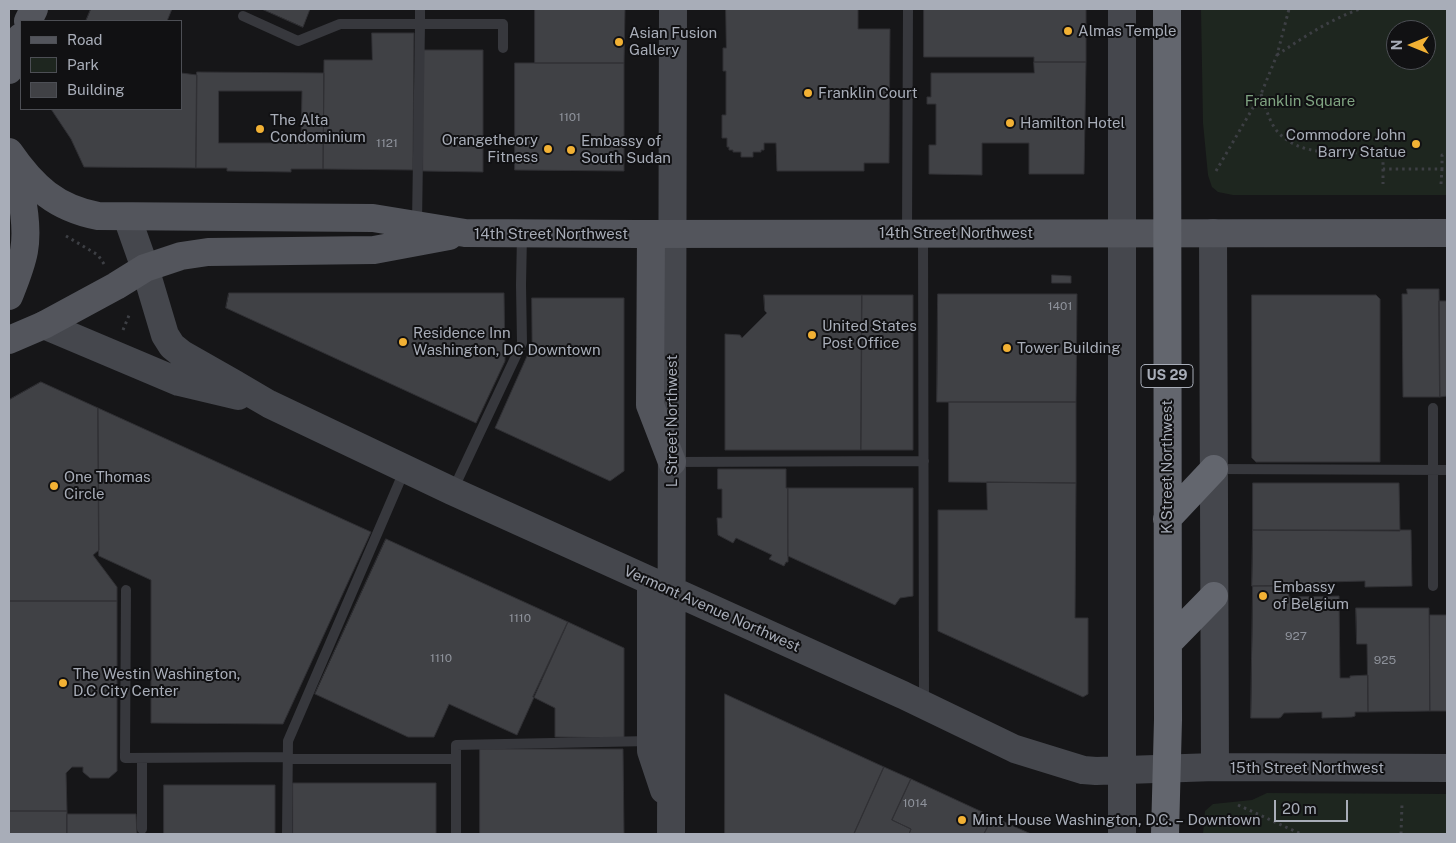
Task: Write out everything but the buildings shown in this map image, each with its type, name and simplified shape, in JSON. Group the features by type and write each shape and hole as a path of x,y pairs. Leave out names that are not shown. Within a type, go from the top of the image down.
{"highway":[{"name":"K Street Northwest","path":"1165,834 1168,643 1167,9"},
{"path":"1167,519 1214,469"},
{"path":"1168,643 1214,596"}],"main road":[{"path":"9,70 20,40"},
{"name":"14th Street Northwest","path":"12,157 43,192 65,206 82,213 98,216 373,218 466,233 522,234 1447,233"},
{"path":"9,296 18,275 24,250 25,231 12,157"},
{"name":"14th Street Northwest","path":"9,340 44,325 145,268 195,253 374,250 466,233"}],"street":[{"name":"L Street Northwest","path":"671,823 661,740 661,586 672,462 662,234 673,9"},
{"path":"1122,9 1122,834"},
{"name":"Vermont Avenue Northwest","path":"127,217 145,268 162,328 172,346 182,354 234,382 269,404 452,491 924,705 1015,749 1083,770 1166,768"},
{"path":"1213,233 1215,767"},
{"name":"Vermont Avenue Northwest","path":"44,325 179,382 269,404"},
{"name":"15th Street Northwest","path":"1166,768 1447,768"}],"lane":[{"path":"417,224 420,9"},
{"path":"908,9 924,461 924,705"},
{"path":"243,16 298,41 340,24 503,24 503,48"},
{"path":"452,491 522,343 522,234"},
{"path":"1432,408 1433,586"},
{"path":"672,462 924,461"},
{"path":"288,834 288,741 405,468"},
{"path":"1214,469 1447,470"},
{"path":"126,590 125,758 456,759"},
{"path":"456,834 456,745 661,740"},
{"path":"142,758 142,829"}],"path":[{"path":"1216,171 1261,94 1276,55 1289,9"},
{"path":"1276,55 1320,26 1339,16 1360,9"},
{"path":"1261,94 1274,126 1290,142 1310,150 1322,152 1383,152 1383,184"},
{"path":"1441,184 1442,155 1447,155"},
{"path":"1383,169 1442,169"},
{"path":"65,235 98,254 104,264"},
{"path":"119,338 131,313 128,307"},
{"path":"1401,834 1402,804"},
{"path":"1238,805 1302,834"}],"green space":[{"name":"Franklin Square","path":"1201,9 1447,9 1447,195 1233,195 1218,192 1212,187 1208,175 1203,123"},
{"path":"1267,793 1447,794 1447,834 1203,834 1205,811 1213,804 1252,800"}],"place":[{"name":"Almas Temple","path":"1068,31"},
{"name":"Asian Fusion Gallery","path":"619,42"},
{"name":"Franklin Court","path":"808,93"},
{"name":"Hamilton Hotel","path":"1010,123"},
{"name":"The Alta Condominium","path":"260,129"},
{"name":"Commodore John Barry Statue","path":"1416,144"},
{"name":"Orangetheory Fitness","path":"548,149"},
{"name":"Embassy of South Sudan","path":"571,150"},
{"name":"United States Post Office","path":"812,335"},
{"name":"Residence Inn Washington, DC Downtown","path":"403,342"},
{"name":"Tower Building","path":"1007,348"},
{"name":"One Thomas Circle","path":"54,486"},
{"name":"Embassy of Belgium","path":"1263,596"},
{"name":"The Westin Washington, D.C City Center","path":"63,683"},
{"name":"Mint House Washington, D.C. – Downtown","path":"962,820"}]}
